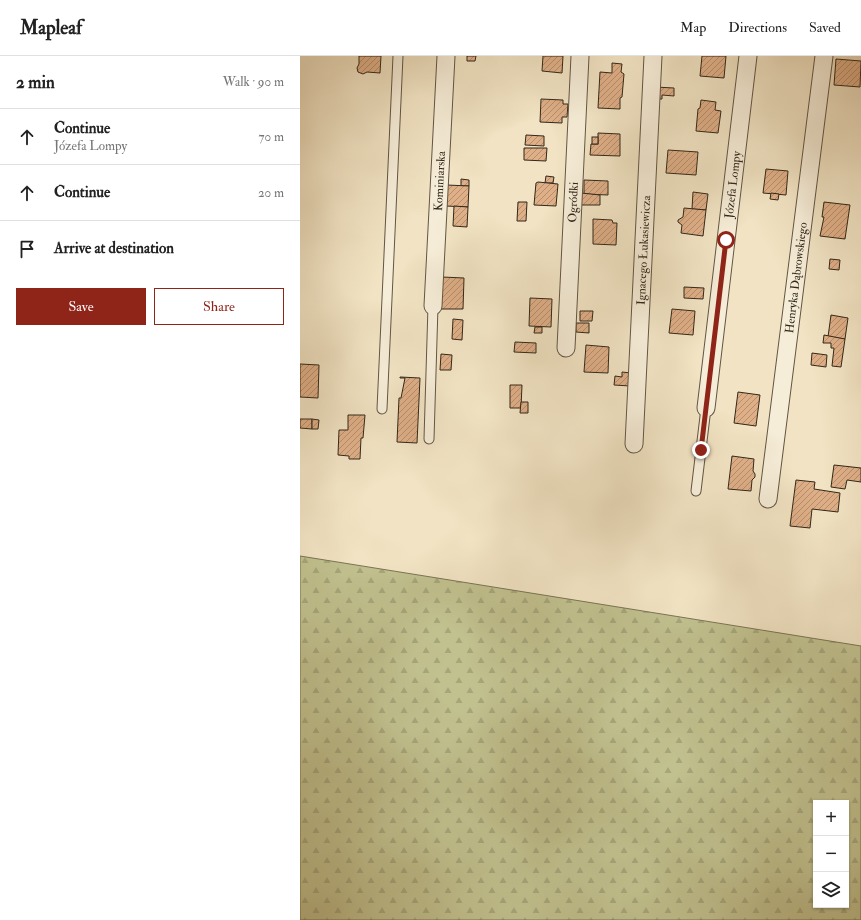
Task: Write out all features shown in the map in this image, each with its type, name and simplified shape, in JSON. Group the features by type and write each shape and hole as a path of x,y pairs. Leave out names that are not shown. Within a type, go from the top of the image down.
{"street":[{"name":"Kominiarska","path":"433,306 446,56"},
{"name":"Ogródki","path":"566,348 580,56"},
{"name":"Ignacego Łukasiewicza","path":"634,444 653,56"},
{"name":"Józefa Lompy","path":"706,408 748,56"},
{"name":"Henryka Dąbrowskiego","path":"768,499 824,56"}],"lane":[{"path":"382,409 398,56"},
{"path":"429,439 433,306"},
{"path":"696,491 706,408"}],"green space":[{"path":"300,556 861,646 861,920 300,920"}],"building":[{"path":"359,56 381,56 380,73 367,72 363,74 358,72 357,68 359,64"},
{"path":"467,56 476,56 475,61 467,61"},
{"path":"543,56 563,56 562,73 542,71"},
{"path":"702,56 726,56 724,78 700,76"},
{"path":"836,59 861,61 860,87 834,85"},
{"path":"612,63 622,64 621,72 624,74 622,97 620,98 620,109 598,108 600,72 612,73"},
{"path":"655,87 674,88 674,96 662,95 662,99 655,99"},
{"path":"541,99 563,100 563,104 568,104 567,117 562,117 562,123 540,122"},
{"path":"701,100 716,102 715,110 721,111 718,133 696,131 698,109 700,108"},
{"path":"598,133 620,134 620,156 590,155 591,144 598,144"},
{"path":"526,135 544,136 544,146 525,145"},
{"path":"592,137 598,137 598,144 592,144"},
{"path":"524,148 547,148 546,161 524,160"},
{"path":"668,150 698,152 696,175 666,173"},
{"path":"766,169 788,171 786,195 763,193"},
{"path":"546,176 554,177 553,183 545,183"},
{"path":"461,179 469,180 469,186 461,186"},
{"path":"584,180 608,181 608,195 584,194"},
{"path":"536,183 558,184 556,206 534,205"},
{"path":"447,185 469,186 468,207 446,206"},
{"path":"693,192 708,194 706,210 692,209"},
{"path":"581,193 600,195 600,205 581,205"},
{"path":"771,193 779,194 778,200 770,199"},
{"path":"518,202 527,202 526,221 517,221"},
{"path":"824,202 850,205 845,239 820,236 824,217 822,217"},
{"path":"454,206 468,207 467,227 453,226"},
{"path":"684,208 706,210 703,236 681,233 682,225 678,222 678,220 683,217"},
{"path":"593,219 612,220 613,223 617,223 616,245 593,244"},
{"path":"830,259 840,260 839,270 829,269"},
{"path":"442,277 464,278 463,309 441,309"},
{"path":"684,287 704,288 703,299 684,298"},
{"path":"530,298 552,299 551,327 529,326"},
{"path":"672,309 695,311 693,335 669,333"},
{"path":"580,311 593,311 592,321 580,321"},
{"path":"831,315 848,318 845,339 828,337"},
{"path":"453,319 463,320 462,340 452,339"},
{"path":"576,323 589,323 589,333 576,332"},
{"path":"535,327 542,327 542,333 534,333"},
{"path":"824,335 845,339 841,367 832,366 834,348 831,348 831,343 823,343"},
{"path":"515,342 536,343 536,353 514,352"},
{"path":"586,345 609,347 608,373 584,372"},
{"path":"812,353 827,355 826,367 811,365"},
{"path":"441,354 452,355 451,370 440,370"},
{"path":"300,364 319,365 318,398 300,397"},
{"path":"622,372 631,373 630,386 614,385 615,376 622,377"},
{"path":"400,377 420,378 417,443 397,442 399,398 401,398 405,378"},
{"path":"510,385 522,385 521,408 510,408"},
{"path":"738,392 760,395 756,426 734,423"},
{"path":"521,402 528,402 528,413 520,413"},
{"path":"348,415 365,415 363,438 361,438 360,459 349,459 349,456 338,455 339,430 348,430"},
{"path":"300,419 312,419 312,429 300,428"},
{"path":"312,419 319,420 318,429 312,429"},
{"path":"732,456 754,459 753,471 755,477 752,480 751,491 728,489"},
{"path":"834,465 861,468 861,482 847,480 845,489 831,487"},
{"path":"796,480 815,482 814,489 840,493 838,512 812,509 810,528 790,526"}],"route":[{"path":"701,450 726,240"}]}
